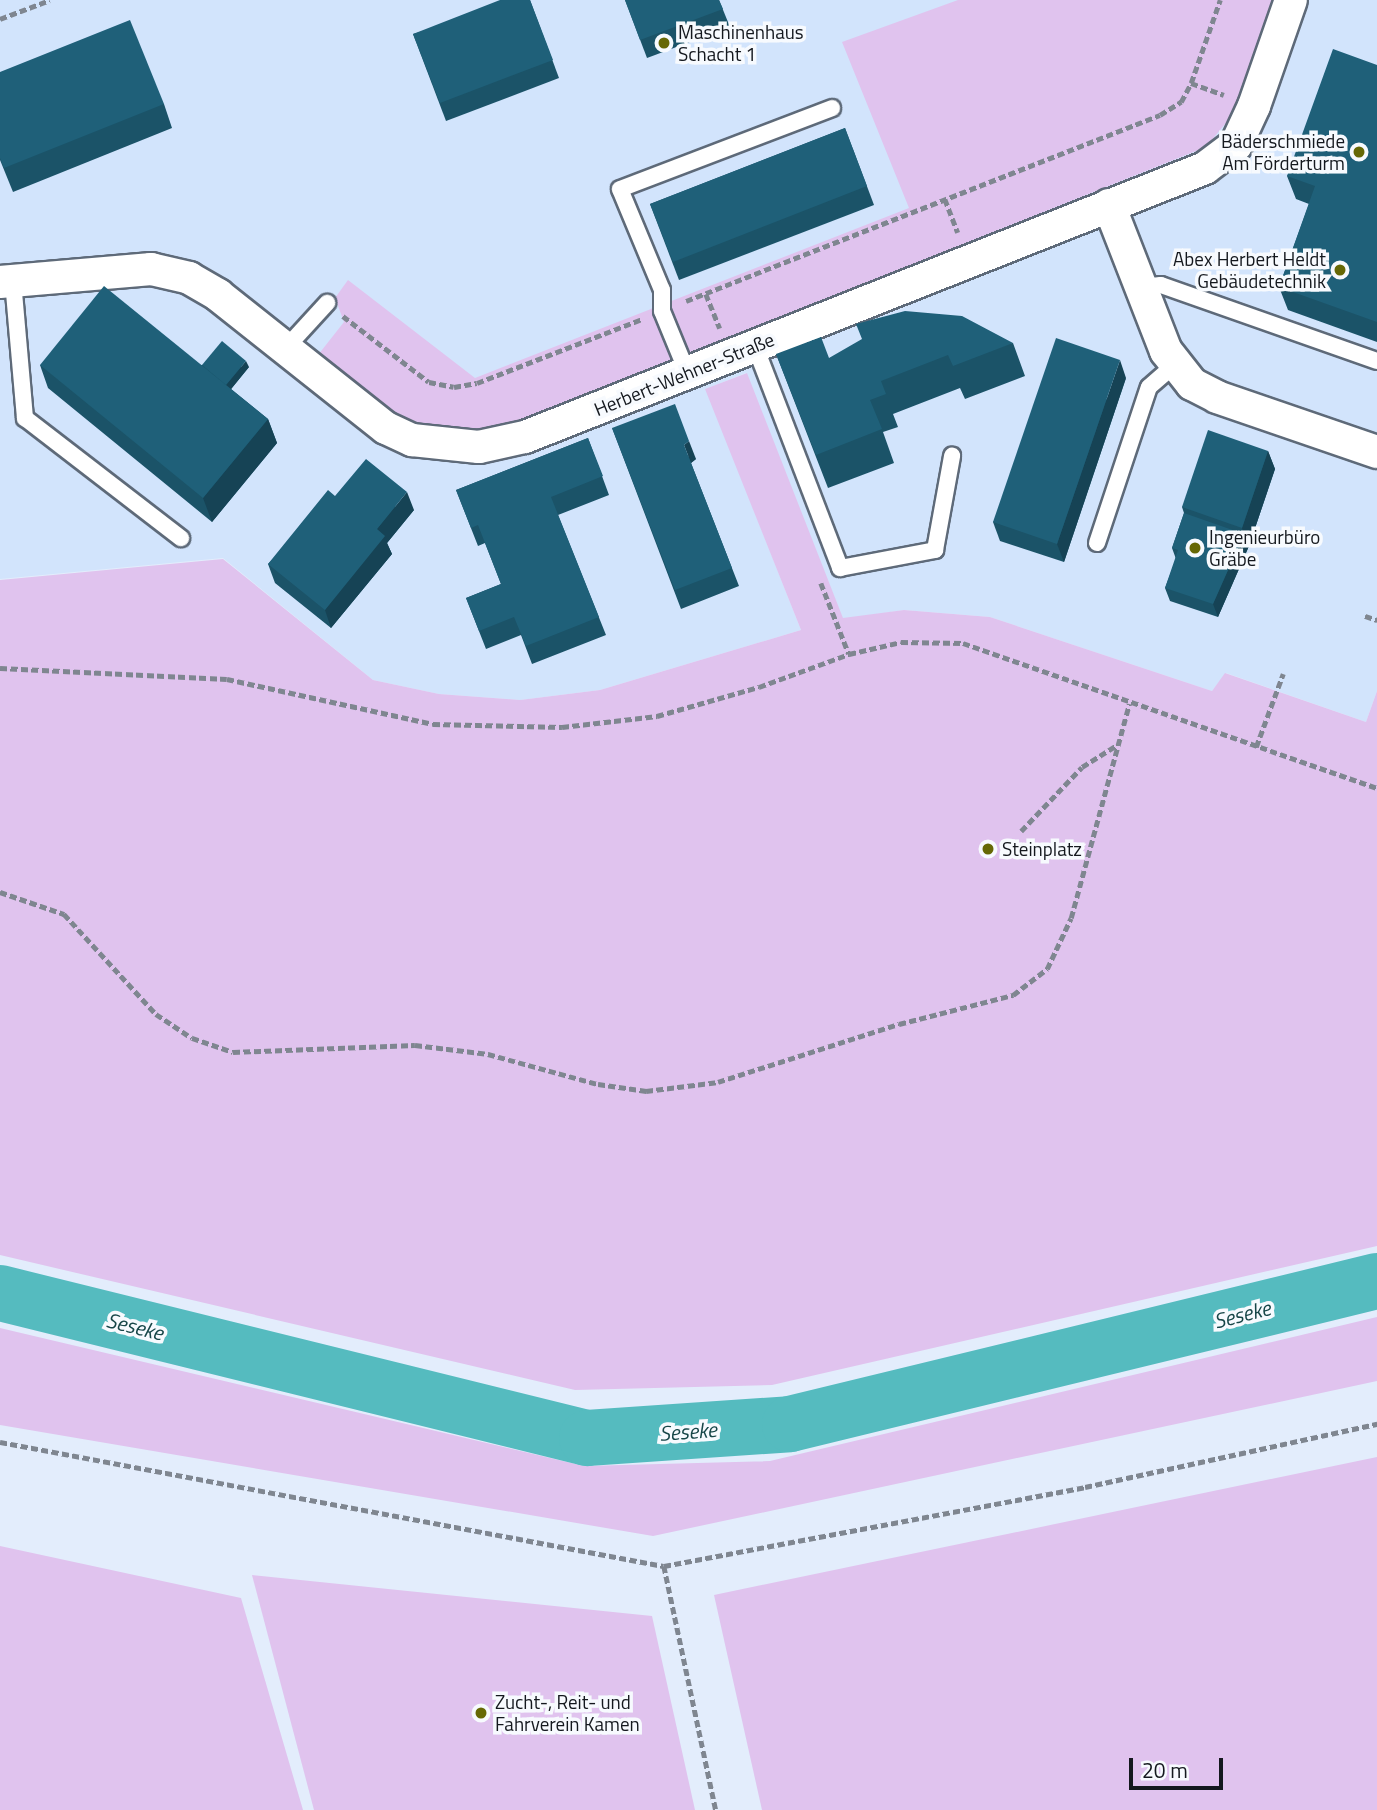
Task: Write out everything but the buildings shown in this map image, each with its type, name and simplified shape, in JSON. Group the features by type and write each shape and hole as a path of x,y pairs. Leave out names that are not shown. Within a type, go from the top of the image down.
{"street":[{"name":"Herbert-Wehner-Straße","path":"6,281 151,269 189,278 386,428 442,447 479,447 525,437 1205,168 1236,145 1254,106 1291,0"},
{"path":"1109,205 1174,365 1192,384 1217,397 1377,452"}],"lane":[{"path":"687,372 662,311 662,290 620,189 832,108"},
{"path":"6,281 25,418 181,538"},
{"path":"1141,287 1161,285 1377,361"},
{"path":"284,350 327,303"},
{"path":"755,346 840,568 935,550 952,456"},
{"path":"1097,543 1149,387 1174,365"}],"path":[{"path":"0,19 50,0"},
{"path":"327,303 429,382 454,387 477,383 1160,115 1181,102 1220,0"},
{"path":"945,199 962,243"},
{"path":"1365,616 1377,620"},
{"path":"0,668 227,679 433,723 562,727 657,716 759,687 849,654 901,642 963,643 1041,667 1129,704 1377,788"},
{"path":"1256,747 1283,674"},
{"path":"0,892 64,914 156,1014 192,1038 233,1052 415,1045 488,1054 598,1084 646,1091 718,1082 899,1024 1013,995 1046,969 1071,918 1129,704"},
{"path":"1021,831 1082,767 1118,744"},
{"path":"0,1442 664,1566 1085,1487 1377,1424"},
{"path":"664,1566 716,1810"}],"shaded area":[{"path":"0,0 1377,0 1377,691 1366,722 1226,673 1212,691 990,617 904,610 843,619 746,373 706,389 801,630 600,690 520,700 439,694 373,680 223,558 0,579"},
{"path":"958,0 1272,0 1234,113 1206,147 515,423 488,430 419,427 385,410 318,355 344,322 335,298 348,280 475,378 909,208 842,42"},
{"path":"747,373 843,618 904,610 990,617 1212,691 1225,673 1366,722 1377,691 1377,1246 772,1385 575,1390 0,1255 0,580 223,559 373,680 439,694 520,700 600,690 801,630 705,389"},
{"path":"1377,1317 1377,1381 653,1536 0,1425 0,1328 584,1466 770,1461"},
{"path":"1377,1457 1377,1810 762,1810 714,1595"},
{"path":"0,1546 241,1598 303,1810 0,1810"},
{"name":"Zucht-, Reit- und Fahrverein Kamen","path":"252,1575 652,1616 695,1810 314,1810"}],"waterway":[{"name":"Seseke","path":"0,1293 587,1438 790,1424 1377,1281"}],"place":[{"name":"Maschinenhaus Schacht 1","path":"664,43"},
{"name":"Bäderschmiede Am Förderturm","path":"1359,152"},
{"name":"Abex Herbert Heldt Gebäudetechnik","path":"1340,270"},
{"name":"Ingenieurbüro Gräbe","path":"1195,548"},
{"name":"Steinplatz","path":"988,849"},
{"name":"Zucht-, Reit- und Fahrverein Kamen","path":"481,1713"}]}
